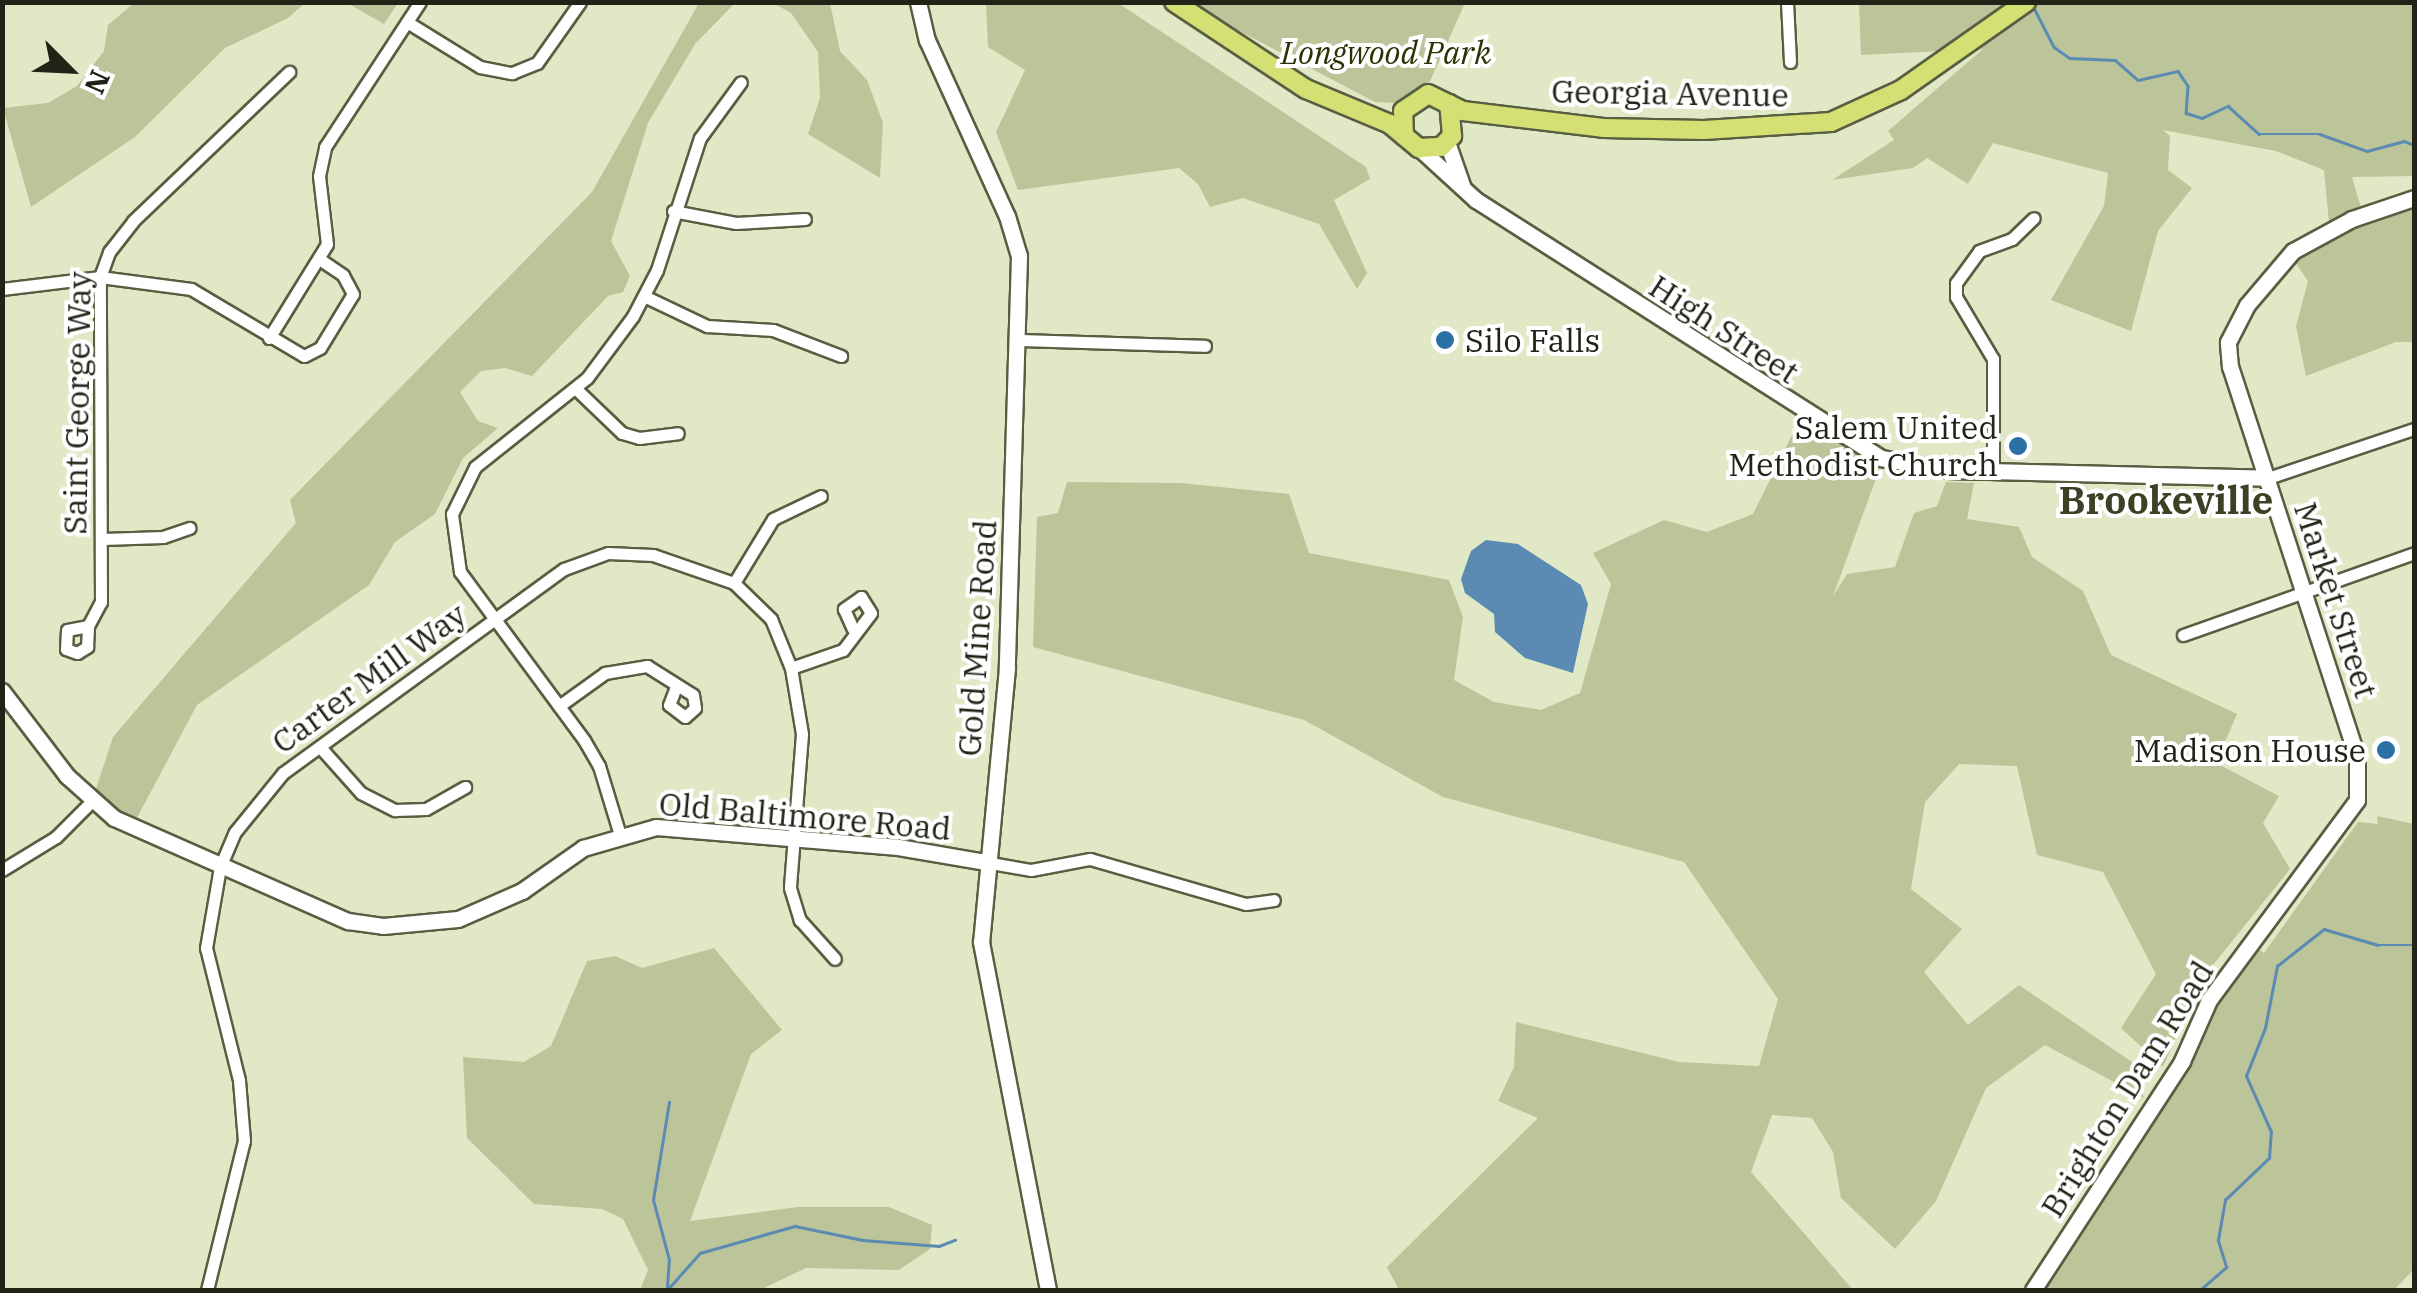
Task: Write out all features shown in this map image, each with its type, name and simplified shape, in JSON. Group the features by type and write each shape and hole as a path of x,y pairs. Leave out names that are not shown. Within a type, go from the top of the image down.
{"main road":[{"path":"1174,2 1346,108 1420,148 1451,135 1449,104 1428,94 1403,111 1346,108"},
{"name":"Georgia Avenue","path":"1449,104 1518,120 1704,130 1831,122 1880,103 2026,2"},
{"path":"1403,111 1404,136"},
{"name":"Georgia Avenue","path":"1451,135 1518,120"}],"street":[{"path":"269,338 320,260 328,226 320,160 420,2"},
{"path":"407,22 480,67 512,73 537,63 580,2"},
{"name":"Gold Mine Road","path":"918,2 932,54 1013,230 1020,268 1007,679 986,862 985,980 1048,1290"},
{"path":"1787,2 1790,62"},
{"name":"Saint George Way","path":"88,626 101,602 100,276 116,239 289,72"},
{"path":"620,835 600,766 460,572 452,514 475,467 495,446 576,388 646,298 700,138 741,82"},
{"path":"1451,135 1466,192"},
{"name":"High Street","path":"1420,148 1466,192 1856,446 1905,465 1993,472 2268,478"},
{"name":"Market Street","path":"2309,872 2352,811 2362,779 2306,591 2230,367 2228,342 2236,320 2306,242 2414,198"},
{"path":"673,211 747,224 805,219"},
{"path":"1993,472 1998,395 1993,360 1956,296 1956,282 1979,250 2012,239 2034,218"},
{"path":"2,289 100,276 190,289 294,355 312,355 339,320 351,284 320,260"},
{"path":"646,298 707,326 773,330 841,356"},
{"path":"1018,340 1205,346"},
{"path":"576,388 622,433 639,438 678,434"},
{"path":"2268,478 2414,429"},
{"path":"734,583 772,519 821,496"},
{"path":"102,539 163,538 189,528"},
{"name":"Carter Mill Way","path":"206,1290 244,1140 239,1080 208,969 208,914 220,867 248,809 320,747 564,569 608,553 653,554 734,583 771,619 791,668 802,734 790,888 800,920 836,959"},
{"path":"2183,635 2414,553"},
{"path":"791,668 827,660 843,650 853,629"},
{"path":"560,706 604,674 627,666 647,666 676,686"},
{"name":"Old Baltimore Road","path":"2,691 92,802 131,829 348,921 422,925 495,906 583,848 620,835 676,826 986,862"},
{"path":"320,747 360,793 394,810 426,809 465,787"},
{"path":"2,870 56,837 92,802"},
{"path":"986,862 1031,870 1090,859 1246,904 1274,900"},
{"name":"Brighton Dam Road","path":"2033,1290 2162,1093 2210,1000 2309,872"}],"green space":[{"path":"134,3 305,3 288,18 225,48 135,137 31,207 3,108 48,103 77,86 104,51 108,25"},
{"path":"347,3 398,3 384,24"},
{"path":"699,3 735,3 695,44 648,123 611,241 630,276 623,292 608,296 532,376 505,368 481,371 460,392 478,421 498,428 463,458 435,514 395,542 369,585 197,705 131,829 92,801 113,737 296,523 290,500 592,192"},
{"path":"773,3 830,3 840,51 867,80 883,123 880,178 808,134 820,98 818,52 791,13"},
{"path":"986,3 1118,3 1366,167 1370,179 1334,200 1367,273 1357,289 1319,224 1243,198 1210,207 1198,184 1179,168 1018,190 996,132 1025,70 988,47"},
{"name":"Longwood Park","path":"1186,3 1465,3 1427,88 1394,103 1375,102"},
{"path":"1859,3 2414,3 2414,176 2352,177 2361,208 2329,222 2324,170 2276,151 2163,130 2170,136 2168,170 2192,188 2158,231 2131,331 2051,300 2104,206 2108,173 1993,143 1968,184 1927,158 1913,168 1832,180 1894,140 1888,131 1983,49 1861,55"},
{"path":"2414,204 2414,342 2396,342 2306,376 2296,326 2308,281 2293,259 2348,227"},
{"path":"1800,419 1881,465 1833,596 1847,574 1895,567 1914,513 1937,506 1946,482 1974,483 1967,519 2019,527 2032,557 2083,591 2111,655 2237,714 2216,763 2279,796 2263,823 2290,869 2201,980 2163,1067 2121,1028 2156,974 2103,872 2037,855 2017,766 1959,764 1925,802 1911,889 1962,929 1924,972 1968,1025 2019,985 2132,1062 2144,1098 2045,1045 1986,1088 1936,1201 1895,1249 1841,1198 1833,1152 1812,1118 1772,1115 1751,1172 1853,1290 1399,1290 1387,1267 1538,1118 1498,1101 1514,1067 1516,1022 1679,1062 1759,1066 1778,999 1684,862 1443,797 1304,720 1033,647 1037,517 1058,513 1067,482 1181,483 1289,494 1309,553 1449,580 1463,617 1454,680 1494,702 1541,710 1580,693 1611,584 1593,553 1664,520 1707,532 1753,514"},
{"path":"2377,816 2414,824 2414,1269 2394,1290 2033,1290 2250,944 2264,953 2358,822 2378,824"},
{"path":"714,948 782,1030 751,1054 690,1221 798,1207 889,1207 932,1225 930,1249 899,1270 806,1268 760,1290 640,1290 648,1270 623,1219 602,1209 534,1204 467,1138 463,1057 524,1062 551,1046 587,961 615,956 642,968"}],"water":[{"path":"1486,540 1518,544 1581,585 1588,604 1573,673 1525,658 1495,632 1494,614 1465,593 1461,579 1471,551"}],"waterway":[{"path":"2032,4 2054,47 2070,58 2115,60 2138,80 2178,71 2188,86 2186,113 2202,118 2228,106 2259,134 2320,134 2367,151 2404,141 2414,145"},
{"path":"2200,1290 2226,1267 2218,1240 2225,1200 2269,1158 2271,1132 2246,1076 2265,1028 2277,966 2324,929 2378,945 2414,945"},
{"path":"667,1287 669,1260 653,1200 669,1102"},
{"path":"667,1290 700,1253 795,1226 863,1240 939,1246 955,1240"}],"place":[{"name":"Silo Falls","path":"1445,340"},
{"name":"Salem United Methodist Church","path":"2018,446"},
{"name":"Madison House","path":"2386,750"}],"district":[{"name":"Brookeville","path":"2166,500"}]}
